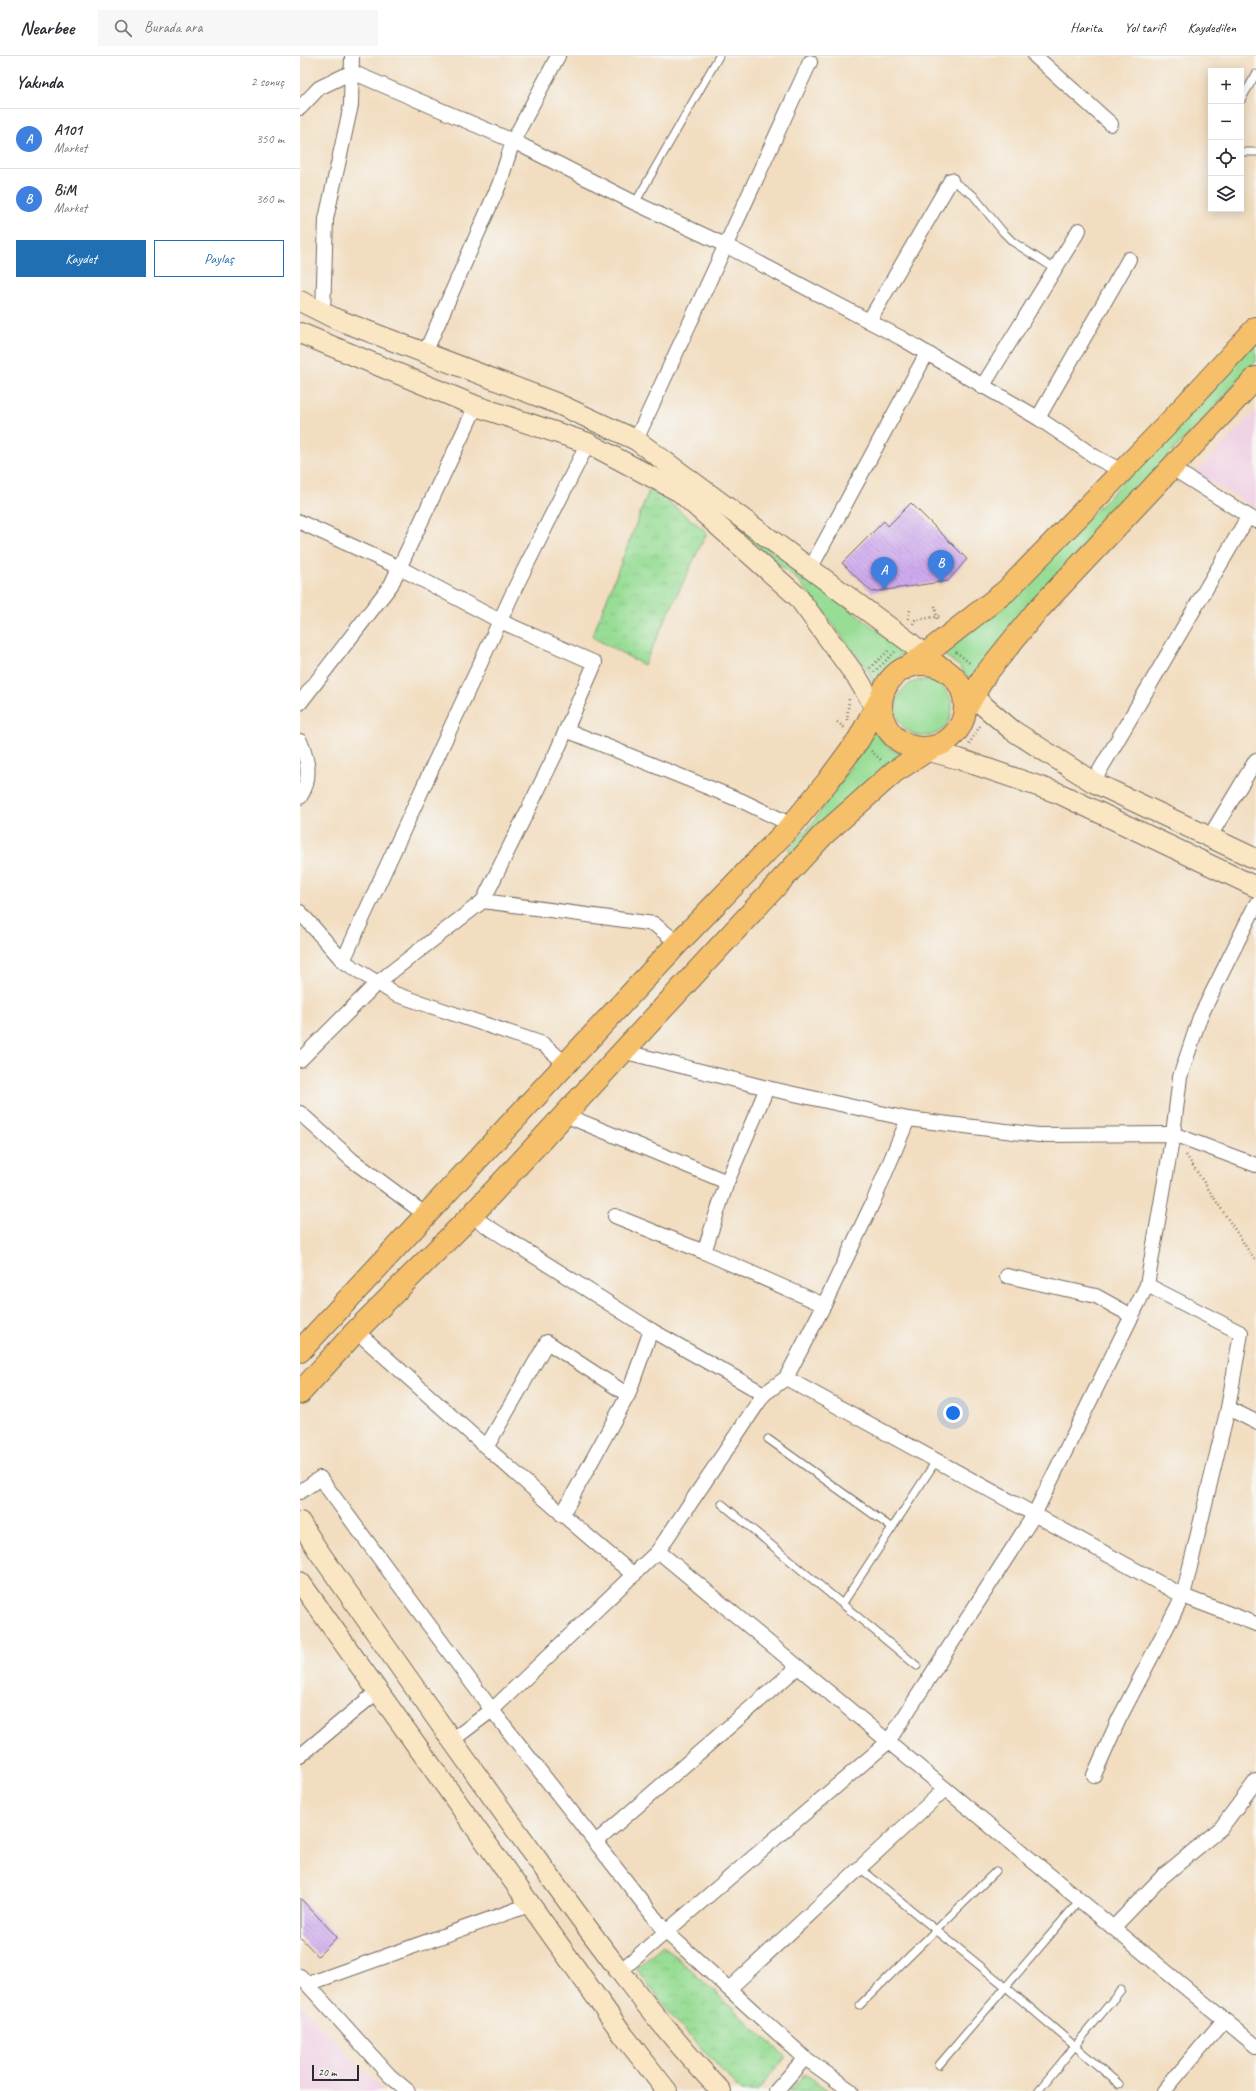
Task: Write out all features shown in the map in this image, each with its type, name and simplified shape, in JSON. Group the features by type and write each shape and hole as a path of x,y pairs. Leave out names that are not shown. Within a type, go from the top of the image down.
{"main road":[{"path":"300,1351 678,943 792,825 828,781 880,710 888,683 898,672 925,663 1006,591 1122,472 1256,328"},
{"path":"300,1393 356,1331 472,1216 622,1051 823,835 894,772 925,749 944,743 954,735 962,724 966,697 986,675 1035,613 1256,378"},
{"path":"925,663 950,674 966,697"},
{"path":"880,710 893,736 905,745 925,749"}],"street":[{"path":"323,313 326,219 351,105 352,56"},
{"path":"425,354 499,186 513,141 558,56"},
{"path":"1035,56 1111,124"},
{"path":"636,440 810,62"},
{"path":"300,108 319,88 352,72 513,141 635,204 725,245 869,320 982,387 1038,418 1097,458 1122,472"},
{"path":"869,320 951,180"},
{"path":"982,387 1079,230"},
{"path":"1038,418 1129,259"},
{"path":"300,301 323,313 425,354 556,403 636,440 903,638 925,663"},
{"path":"300,333 476,406 588,443 680,492 798,597 880,710"},
{"path":"810,569 927,353"},
{"path":"300,703 391,585 476,406"},
{"path":"343,961 500,621 588,443"},
{"path":"1093,782 1252,519 1172,468"},
{"path":"300,522 400,568 500,621 595,663 566,730 483,901 377,983 300,1060"},
{"path":"966,697 992,712 1012,730 1093,782 1256,859"},
{"path":"566,730 742,802 792,825"},
{"path":"300,741 309,767 305,789 300,797"},
{"path":"925,749 1058,793 1256,887"},
{"path":"1210,836 1256,760"},
{"path":"483,901 654,924 678,943"},
{"path":"619,1972 665,1931 888,1742 1034,1515 1147,1285 1173,1134 1180,1078 1200,1017 1256,904"},
{"path":"300,912 343,961 395,994 543,1044 566,1064"},
{"path":"622,1051 767,1088 908,1119 1038,1135 1173,1134 1256,1165"},
{"path":"704,1252 727,1182 767,1088"},
{"path":"300,1113 352,1160 426,1215"},
{"path":"565,1114 727,1182"},
{"path":"451,1741 492,1710 658,1551 764,1394 786,1378 824,1306 874,1200 908,1119"},
{"path":"472,1216 651,1330 764,1394"},
{"path":"615,1216 704,1252 824,1306"},
{"path":"1007,1276 1096,1296 1132,1316"},
{"path":"1094,1775 1119,1719 1184,1596 1228,1408 1241,1333 1147,1285"},
{"path":"562,1515 628,1395 651,1330"},
{"path":"356,1331 487,1446 562,1515 634,1575"},
{"path":"487,1446 547,1342 628,1395"},
{"path":"786,1378 1184,1596 1256,1624"},
{"path":"1228,1408 1256,1422"},
{"path":"300,1492 320,1478 492,1710 597,1841 665,1931 805,2058 852,2091"},
{"path":"300,1522 317,1549 451,1741 619,1972 692,2061 720,2091"},
{"path":"658,1551 1224,2020 1254,2039"},
{"path":"300,1582 532,1904 624,2036 667,2091"},
{"path":"597,1841 798,1667"},
{"path":"300,1756 378,1690"},
{"path":"1113,1928 1162,1876 1221,1828 1256,1781"},
{"path":"729,1989 945,1789"},
{"path":"408,2091 389,2075 304,1980 532,1904"},
{"path":"1164,2091 1224,2020"},
{"path":"776,2091 805,2058"}],"lane":[{"path":"635,204 719,56"},
{"path":"1244,95 1256,74"},
{"path":"1244,152 1256,152"},
{"path":"951,180 973,195 1003,232 1014,242 1055,269"},
{"path":"768,1439 892,1528"},
{"path":"843,1603 936,1461"},
{"path":"722,1504 917,1666"},
{"path":"860,2005 996,1870"},
{"path":"866,1873 1006,1987 1119,2084"},
{"path":"939,2065 1080,1900"},
{"path":"1038,2091 1121,1990"}],"path":[{"path":"858,679 903,638 910,610"},
{"path":"959,759 984,720 992,712"},
{"path":"1173,1134 1256,1262"}],"shaded area":[{"path":"1256,410 1256,508 1195,473"},
{"path":"300,2004 379,2087 384,2091 300,2091"}],"green space":[{"path":"1256,341 1256,362 1026,608 971,681 959,666 943,654 1013,598"},
{"path":"687,487 905,651 872,681 868,670 800,582"},
{"path":"650,488 707,532 644,665 592,637"},
{"path":"919,680 929,680 944,688 950,697 952,708 950,719 944,728 929,736 919,736 908,731 901,724 896,713 896,703 901,692 908,685"},
{"path":"875,730 886,745 902,755 794,855 788,850 814,821"},
{"path":"663,1945 786,2057 757,2091 741,2091 676,2021 636,1968"},
{"path":"805,2074 829,2091 788,2091"}],"building":[{"path":"911,503 967,559 948,581 872,592 842,563 884,521 888,526"},
{"path":"300,1898 337,1937 318,1956 300,1937"}],"place":[{"name":"BiM","path":"941,583"},
{"name":"A101","path":"884,590"}]}
